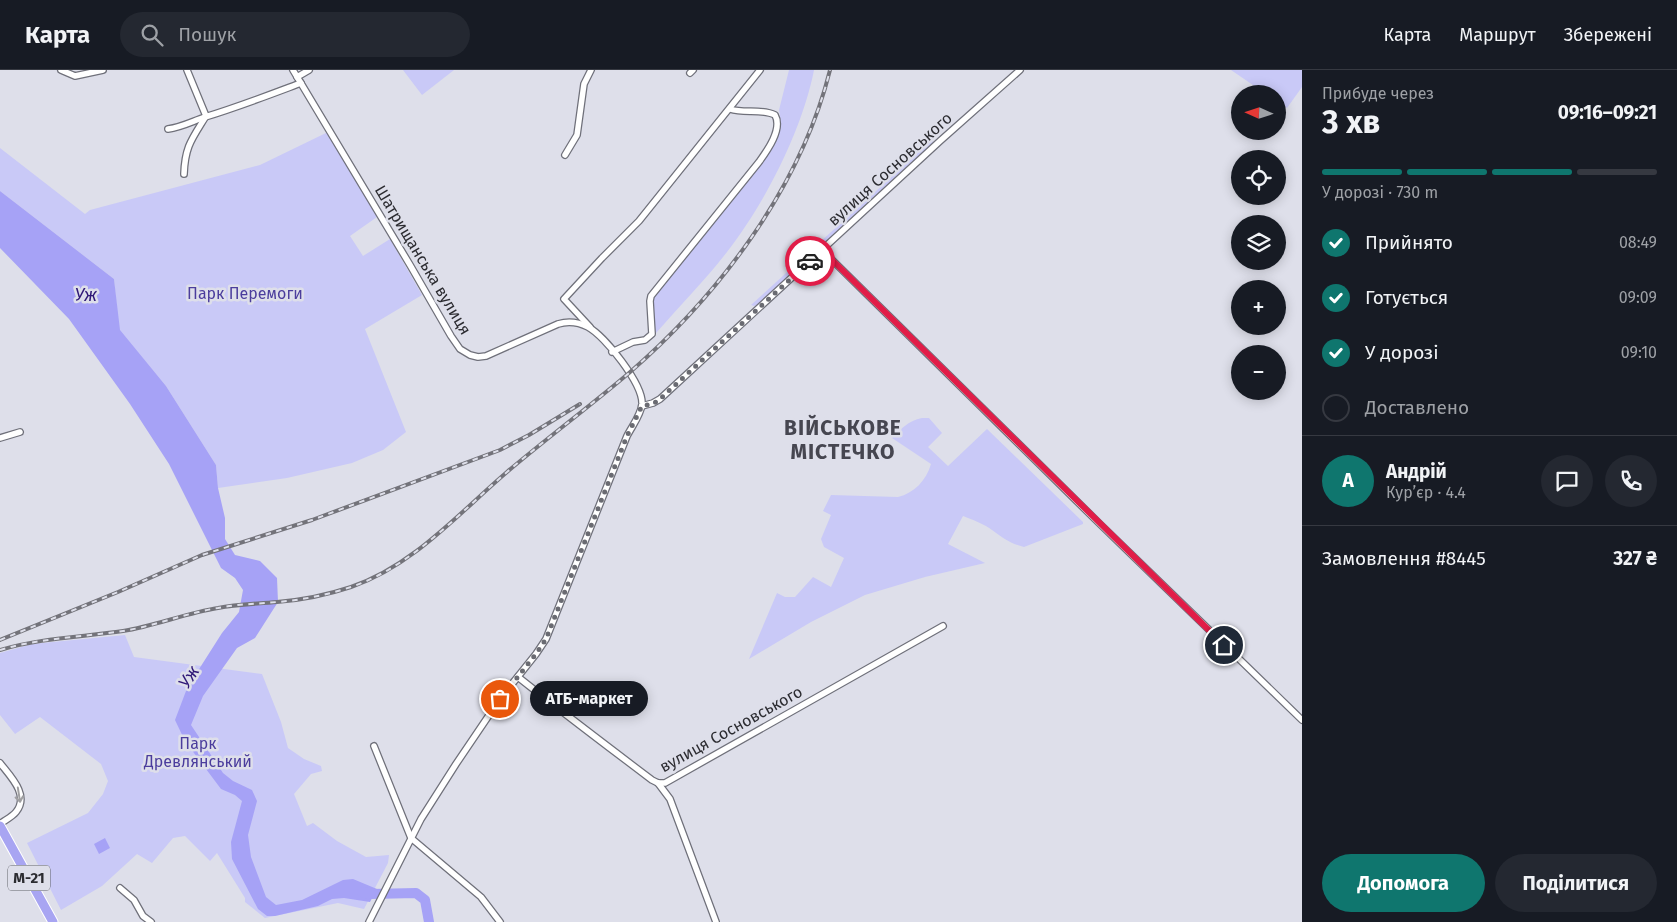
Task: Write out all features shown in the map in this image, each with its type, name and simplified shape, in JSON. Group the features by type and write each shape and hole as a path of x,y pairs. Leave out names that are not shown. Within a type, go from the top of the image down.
{"highway":[{"name":"М-21","path":"0,825 53,922"}],"street":[{"path":"61,70 75,76 103,70"},
{"path":"187,70 206,116"},
{"name":"Шатрищанська вулиця","path":"293,70 460,349 470,355 486,356 558,324 575,323 593,330"},
{"path":"297,76 309,70"},
{"path":"565,155 576,136 584,84 591,70"},
{"path":"369,922 411,838 456,764 500,699 546,639 627,436 642,406 641,395 627,369 605,341 564,299 640,221 760,70"},
{"name":"вулиця Сосновського","path":"642,406 653,404 660,399 1020,70"},
{"path":"168,129 185,126 206,116 224,112 301,83"},
{"path":"612,352 633,342 645,340 652,334 650,301 652,294 760,161 768,148 777,126 775,116 770,113 737,111 730,108"},
{"path":"184,174 184,159 187,146 206,116"},
{"path":"822,250 1302,720"},
{"path":"558,324 572,317 573,308"},
{"path":"0,438 20,432"},
{"name":"вулиця Сосновського","path":"518,677 574,722 658,783 665,783 943,626"},
{"path":"374,746 411,838 481,897 500,922"},
{"path":"0,763 18,787 21,799 18,811 0,825"},
{"path":"658,783 670,798 716,922"},
{"path":"120,888 134,900 143,916 151,922"}],"green space":[{"path":"403,70 454,70 422,95"},
{"path":"789,70 814,70 801,117 780,166 755,211 727,252 656,333 652,303 655,296 762,161 776,133 780,115 779,110"},
{"path":"1231,70 1302,70 1302,87 1287,108 1286,85 1253,85"},
{"name":"Парк Перемоги","path":"328,132 377,217 350,236 363,256 390,239 422,295 365,329 406,432 383,450 352,463 287,478 218,488 216,465 166,386 119,330 114,279 0,191 0,148 85,214 90,210 260,165"},
{"path":"932,140 933,142 757,305 751,305"},
{"path":"922,418 929,418 942,433 928,447 948,466 987,429 1083,524 1024,547 1011,542 986,526 963,516 948,544 985,563 925,577 865,595 811,622 749,659 777,593 785,597 795,597 813,577 831,587 844,558 824,547 821,539 831,515 823,511 831,495 898,497 909,493 923,481 931,464 892,438 909,423"},
{"name":"Парк Древлянський","path":"125,635 134,657 262,674 281,722 288,748 304,759 321,766 322,771 311,774 294,794 307,826 313,823 337,841 366,857 389,855 388,863 364,909 338,903 265,918 245,902 245,898 217,853 210,861 185,836 173,838 152,863 137,854 102,886 61,910 27,843 88,813 103,794 108,781 101,764 40,717 15,734 0,715 0,653 32,644"}],"water":[{"name":"Уж","path":"0,191 114,279 120,330 166,386 216,465 218,488 225,518 225,539 235,555 260,561 277,578 278,602 255,638 237,648 203,696 191,725 223,773 233,781 252,790 257,801 248,835 251,857 266,897 276,905 302,900 343,880 353,879 377,889 370,902 344,898 332,899 318,906 275,916 267,916 258,909 232,859 231,842 242,801 235,795 221,789 185,741 175,720 186,691 222,633 239,612 243,590 235,578 221,568 169,464 130,404 69,319 0,248"},
{"path":"105,838 110,848 99,854 94,844"}],"waterway":[{"name":"Уж","path":"362,892 371,894 416,893 425,900 429,922"}],"railway":[{"path":"0,650 46,640 135,629 194,613 225,607 324,595 374,578 395,566 434,537 507,472 629,373 662,342 725,274 777,197 799,156 817,113 830,70"},
{"path":"0,640 118,592 202,555 312,520 500,450 580,404"}],"way so far":[{"path":"500,699 546,639 627,436 642,406 653,404 660,399 810,261"}],"place":[{"name":"АТБ-маркет","path":"500,699"}],"district":[{"name":"ВІЙСЬКОВЕ МІСТЕЧКО","path":"843,440"}],"route":[{"path":"810,261 822,250 1224,645"}]}
